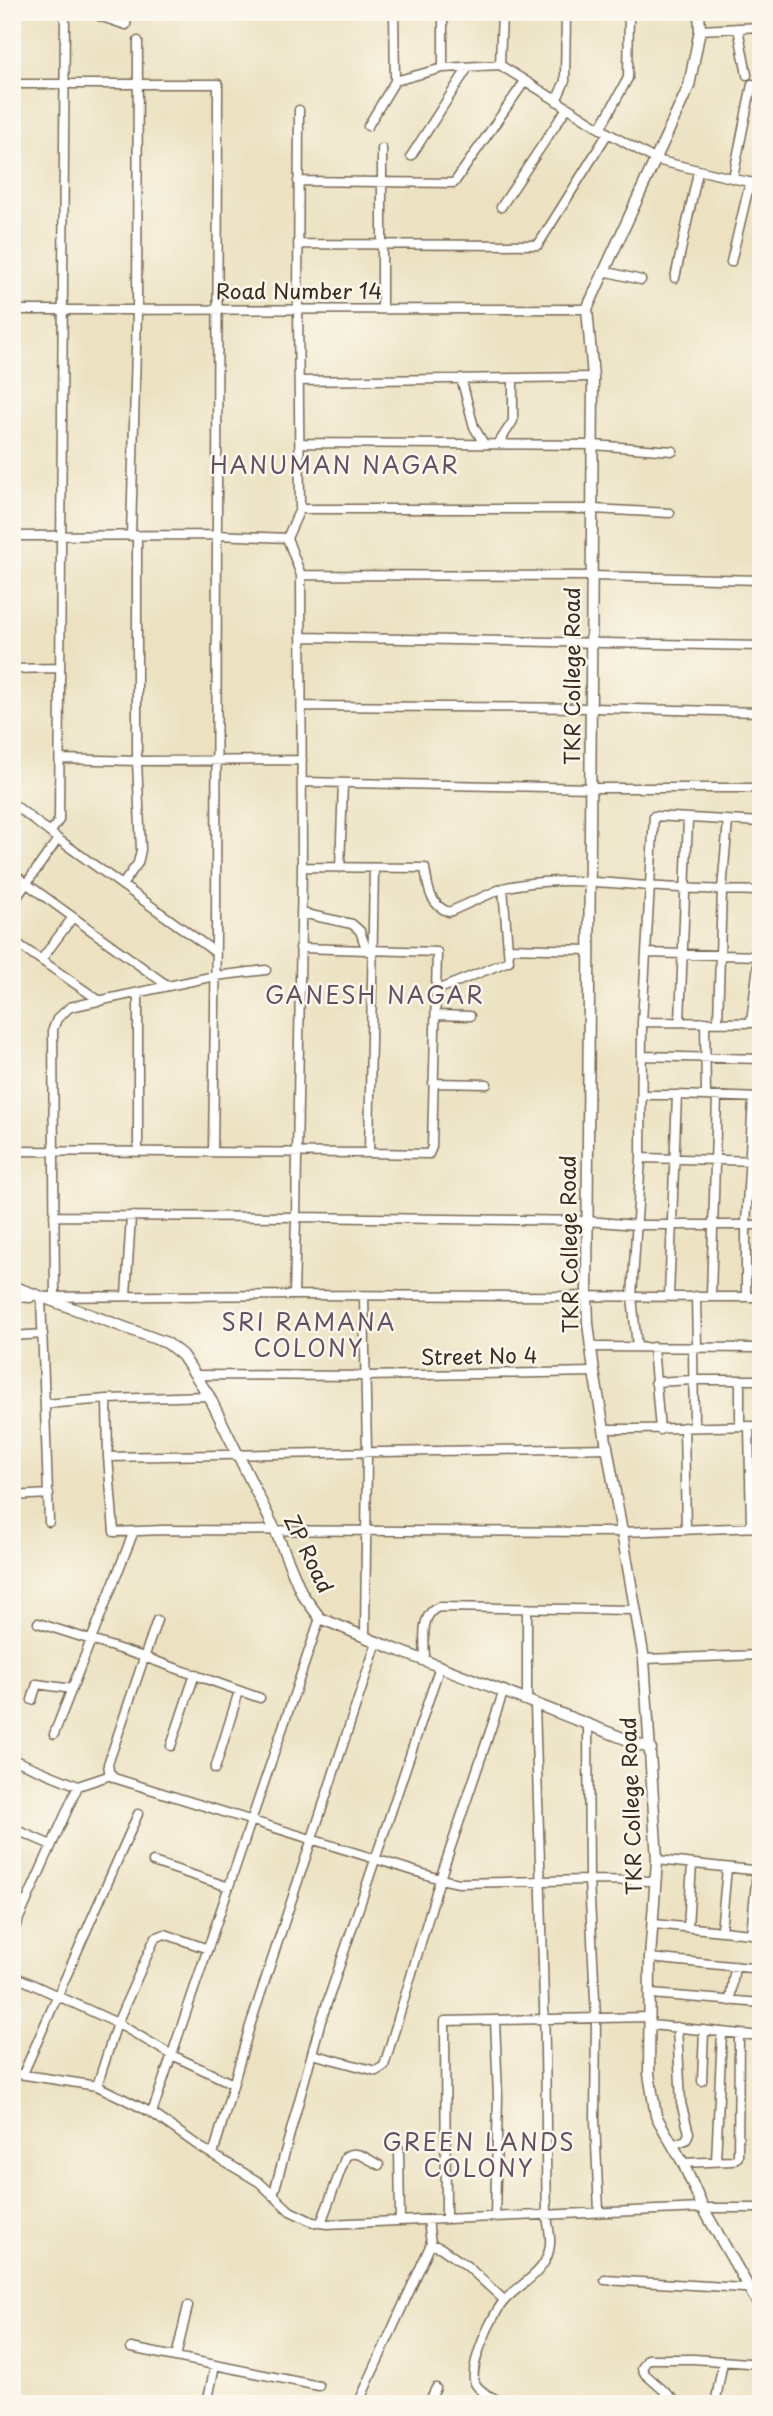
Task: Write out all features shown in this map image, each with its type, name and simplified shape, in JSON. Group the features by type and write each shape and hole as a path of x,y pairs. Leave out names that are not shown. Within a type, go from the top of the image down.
{"street":[{"path":"12,904 54,836 59,820 65,12"},
{"path":"87,12 126,25 128,12"},
{"path":"368,126 395,81 394,12"},
{"path":"443,12 443,68"},
{"path":"500,65 502,12"},
{"path":"556,100 565,81 566,12"},
{"path":"298,244 538,245 604,131 628,78 629,12"},
{"name":"TKR College Road","path":"699,12 700,30 689,86 587,309 593,377 587,1295 594,1373 644,1659 657,1860 650,1958 649,2074 654,2105 656,2116 683,2163 703,2208 756,2289 761,2309"},
{"path":"700,30 761,27"},
{"path":"738,28 747,75"},
{"path":"122,885 138,863 141,850 134,536 138,41"},
{"path":"395,81 443,68 467,69 500,65 604,131 656,160 761,185"},
{"path":"411,156 467,69"},
{"path":"298,181 454,183 525,80"},
{"path":"12,84 218,84 213,1152"},
{"path":"733,178 752,84"},
{"path":"501,207 567,108"},
{"path":"294,1295 302,867 301,575 287,538 300,509 299,110"},
{"path":"382,149 382,309"},
{"path":"675,278 698,172"},
{"path":"731,262 750,182"},
{"path":"604,271 641,280"},
{"name":"Road Number 14","path":"12,310 587,309"},
{"path":"299,381 593,377"},
{"path":"461,378 474,427 484,444"},
{"path":"498,444 513,421 513,378"},
{"path":"299,443 593,445 673,451"},
{"path":"300,509 593,509 670,513"},
{"path":"12,536 216,535 287,538"},
{"path":"301,575 592,576 761,580"},
{"path":"301,637 761,646"},
{"path":"12,669 59,668"},
{"path":"302,706 761,712"},
{"path":"60,759 302,760"},
{"path":"302,782 592,788 761,788"},
{"path":"340,868 343,783"},
{"path":"12,803 215,952"},
{"path":"636,1347 632,1296 641,1158 642,1022 654,817 761,822"},
{"path":"680,1021 688,819"},
{"path":"718,1021 722,890 728,821"},
{"path":"302,867 425,868 429,894 439,908 449,912 503,888 545,881 591,880 722,890 760,888 760,956 751,1023"},
{"path":"369,1153 370,951 374,869"},
{"path":"12,873 168,986"},
{"path":"437,990 509,961 503,888"},
{"path":"301,913 352,924 360,931 370,951"},
{"path":"41,960 73,917"},
{"path":"12,940 100,1001"},
{"path":"12,1151 429,1154 432,1147 437,952 300,948"},
{"path":"508,948 589,950"},
{"path":"646,953 760,956"},
{"path":"55,1296 53,1029 57,1019 70,1007 215,976 266,970"},
{"path":"138,993 138,1151"},
{"path":"436,1016 470,1017"},
{"path":"642,1022 761,1023"},
{"path":"705,1022 706,1096"},
{"path":"642,1056 761,1059"},
{"path":"433,1083 487,1084"},
{"path":"643,1095 757,1098 749,1161 746,1297"},
{"path":"669,1296 677,1095"},
{"path":"710,1296 717,1097"},
{"path":"641,1158 761,1161"},
{"path":"54,1216 761,1225"},
{"path":"126,1296 131,1216"},
{"name":"ZP Road","path":"12,1286 167,1343 182,1355 209,1396 276,1532 302,1594 320,1618 651,1749"},
{"path":"12,1295 761,1297"},
{"path":"364,1296 368,1452 365,1636"},
{"path":"694,1426 692,1380 696,1296"},
{"path":"41,1297 49,1522"},
{"path":"12,1336 43,1334"},
{"path":"592,1347 761,1348"},
{"path":"653,1347 660,1430"},
{"name":"Street No 4","path":"197,1375 366,1377 594,1373"},
{"path":"740,1380 751,1527"},
{"path":"655,1382 761,1380"},
{"path":"45,1404 209,1396"},
{"path":"107,1399 114,1532 621,1532 761,1527"},
{"path":"605,1429 761,1426"},
{"path":"684,1427 686,1530"},
{"path":"108,1457 607,1448"},
{"path":"12,1496 49,1494"},
{"path":"54,1734 134,1531"},
{"path":"425,1660 425,1617 431,1610 439,1607 634,1610"},
{"path":"505,2404 480,2390 474,2382 481,2346 504,2301 538,2271 546,2260 551,2243 547,2214 545,2019 527,1609"},
{"path":"152,2113 320,1618"},
{"path":"111,1775 108,1764 157,1620"},
{"path":"38,1623 260,1698"},
{"path":"213,2155 233,2084 376,1642"},
{"path":"644,1659 761,1655"},
{"path":"273,2196 312,2054 440,1667"},
{"path":"171,1746 195,1674"},
{"path":"32,1700 37,1684 72,1689"},
{"path":"312,2054 372,2071 379,2071 384,2066 440,1879 504,1690"},
{"path":"215,1769 239,1691"},
{"path":"588,1725 589,1880 596,2019 595,2121 599,2212"},
{"path":"12,1759 78,1786 111,1775 460,1883 540,1880 656,1881"},
{"path":"12,1934 78,1786"},
{"path":"23,2074 138,1814"},
{"path":"12,1828 51,1845"},
{"path":"657,1860 759,1871 751,1934"},
{"path":"153,1862 229,1887"},
{"path":"688,1927 692,1864"},
{"path":"721,1931 727,1868"},
{"path":"12,1898 26,1903"},
{"path":"654,1924 761,1935"},
{"path":"97,2086 117,2023 155,1938 165,1934 208,1949"},
{"path":"650,1958 761,1969"},
{"path":"730,2001 735,1966"},
{"path":"12,1975 117,2023 172,2055 233,2084"},
{"path":"651,1994 761,2003"},
{"path":"495,2020 498,2098 495,2216"},
{"path":"446,2219 448,2118 445,2021 650,2021 677,2027 761,2036"},
{"path":"672,2145 686,2140 689,2133 681,2103 677,2027"},
{"path":"702,2081 704,2030"},
{"path":"716,2161 722,2032"},
{"path":"683,2163 735,2161 739,2155 739,2035"},
{"path":"12,2073 97,2086 152,2113 213,2155 259,2182 290,2211 321,2223 761,2208"},
{"path":"399,2149 400,2221"},
{"path":"321,2223 346,2156 357,2154 379,2165"},
{"path":"358,2404 432,2244 428,2220"},
{"path":"432,2244 467,2266 504,2301"},
{"path":"605,2280 756,2289"},
{"path":"176,2357 188,2306"},
{"path":"131,2348 319,2386"},
{"path":"679,2404 645,2374 642,2368 648,2359 652,2357 761,2364"},
{"path":"715,2404 723,2361"},
{"path":"207,2404 215,2365"},
{"path":"428,2404 436,2388"}],"district":[{"name":"HANUMAN NAGAR","path":"335,466"},
{"name":"GANESH NAGAR","path":"375,996"},
{"name":"SRI RAMANA COLONY","path":"309,1336"},
{"name":"GREEN LANDS COLONY","path":"479,2156"}]}
